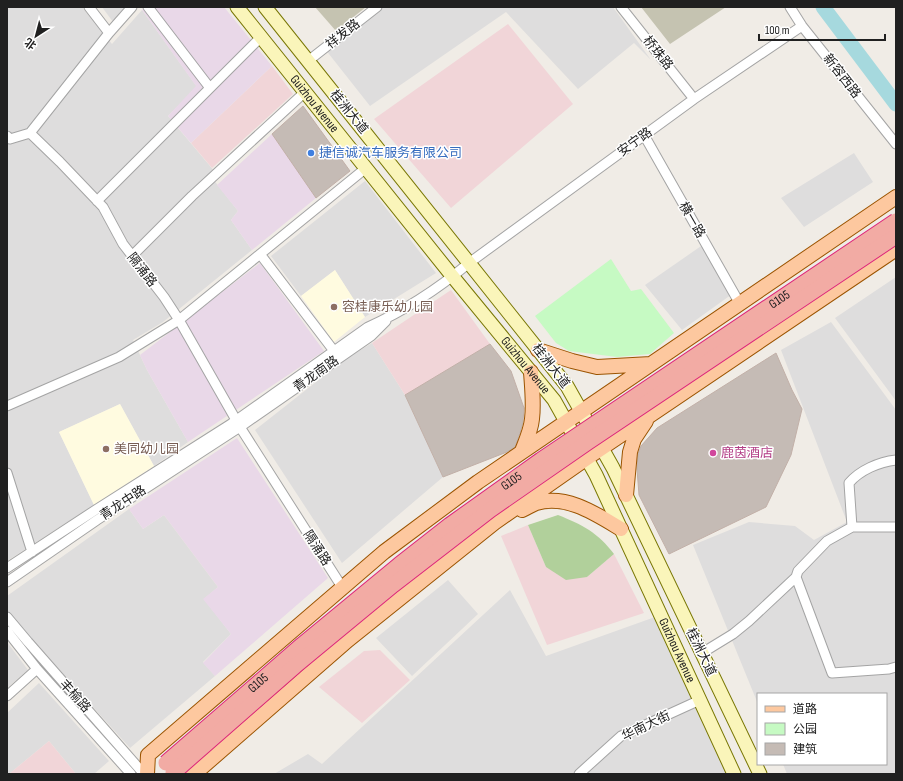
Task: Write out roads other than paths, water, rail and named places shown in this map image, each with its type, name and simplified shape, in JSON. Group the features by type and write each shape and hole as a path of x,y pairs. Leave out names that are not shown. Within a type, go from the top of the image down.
{"highway":[{"name":"G105","path":"170,768 302,645 450,525 541,460 896,221"},
{"name":"G105","path":"170,768 393,585 490,510 588,442 896,236"}],"main road":[{"name":"Guizhou Avenue","path":"237,7 453,277 554,400 587,458 734,774"},
{"name":"桂洲大道","path":"265,7 567,386 626,494 760,774"},
{"path":"147,774 148,756 384,552 521,452 896,198"},
{"path":"199,772 348,640 494,523 651,414 896,250"},
{"path":"538,350 597,367 652,364"},
{"path":"521,452 529,435 532,419 533,400 531,372"},
{"path":"625,382 623,394 627,406 632,410 651,414"},
{"path":"626,494 630,452 634,439 651,414"},
{"path":"495,470 503,469 519,475 525,491 523,502"},
{"path":"494,523 536,503 556,500 581,506 621,529"},
{"name":"G105","path":"151,774 170,768"}],"street":[{"path":"89,7 109,33"},
{"path":"7,136 10,139 30,134 109,33 132,7"},
{"path":"148,7 210,88"},
{"name":"祥发路","path":"308,61 377,7"},
{"name":"桥珠路","path":"621,7 694,99"},
{"name":"新容西路","path":"790,7 802,26 896,144"},
{"name":"安宁路","path":"470,263 694,99 802,26"},
{"path":"98,201 261,37"},
{"path":"132,256 192,196 305,92"},
{"name":"隔涌路","path":"30,134 60,162 103,207 123,244 164,297 179,320 238,423 342,587"},
{"name":"横一路","path":"644,135 740,304"},
{"path":"7,406 119,357 179,320 366,168"},
{"path":"260,254 334,351"},
{"name":"青龙南路","path":"238,423 368,327 389,318 453,277 470,263"},
{"name":"青龙南路","path":"238,423 371,336 389,318"},
{"name":"青龙中路","path":"7,568 238,423"},
{"name":"青龙中路","path":"7,582 238,423"},
{"path":"852,527 849,483 857,474 882,462 896,460"},
{"path":"7,473 32,552"},
{"path":"702,653 733,634 749,621 796,577 798,571 828,541 852,527 896,527"},
{"path":"796,577 832,673 889,669 896,667"},
{"name":"丰榆路","path":"7,617 144,774"},
{"name":"丰榆路","path":"7,631 37,669 131,774"},
{"path":"7,696 37,669"},
{"name":"华南大街","path":"579,774 621,736 700,700"}],"waterway":[{"path":"823,7 896,104"}],"place":[{"name":"捷信诚汽车服务有限公司","path":"311,153"},
{"name":"容桂康乐幼儿园","path":"334,307"},
{"name":"美同幼儿园","path":"106,449"},
{"name":"鹿茵酒店","path":"713,453"}]}
